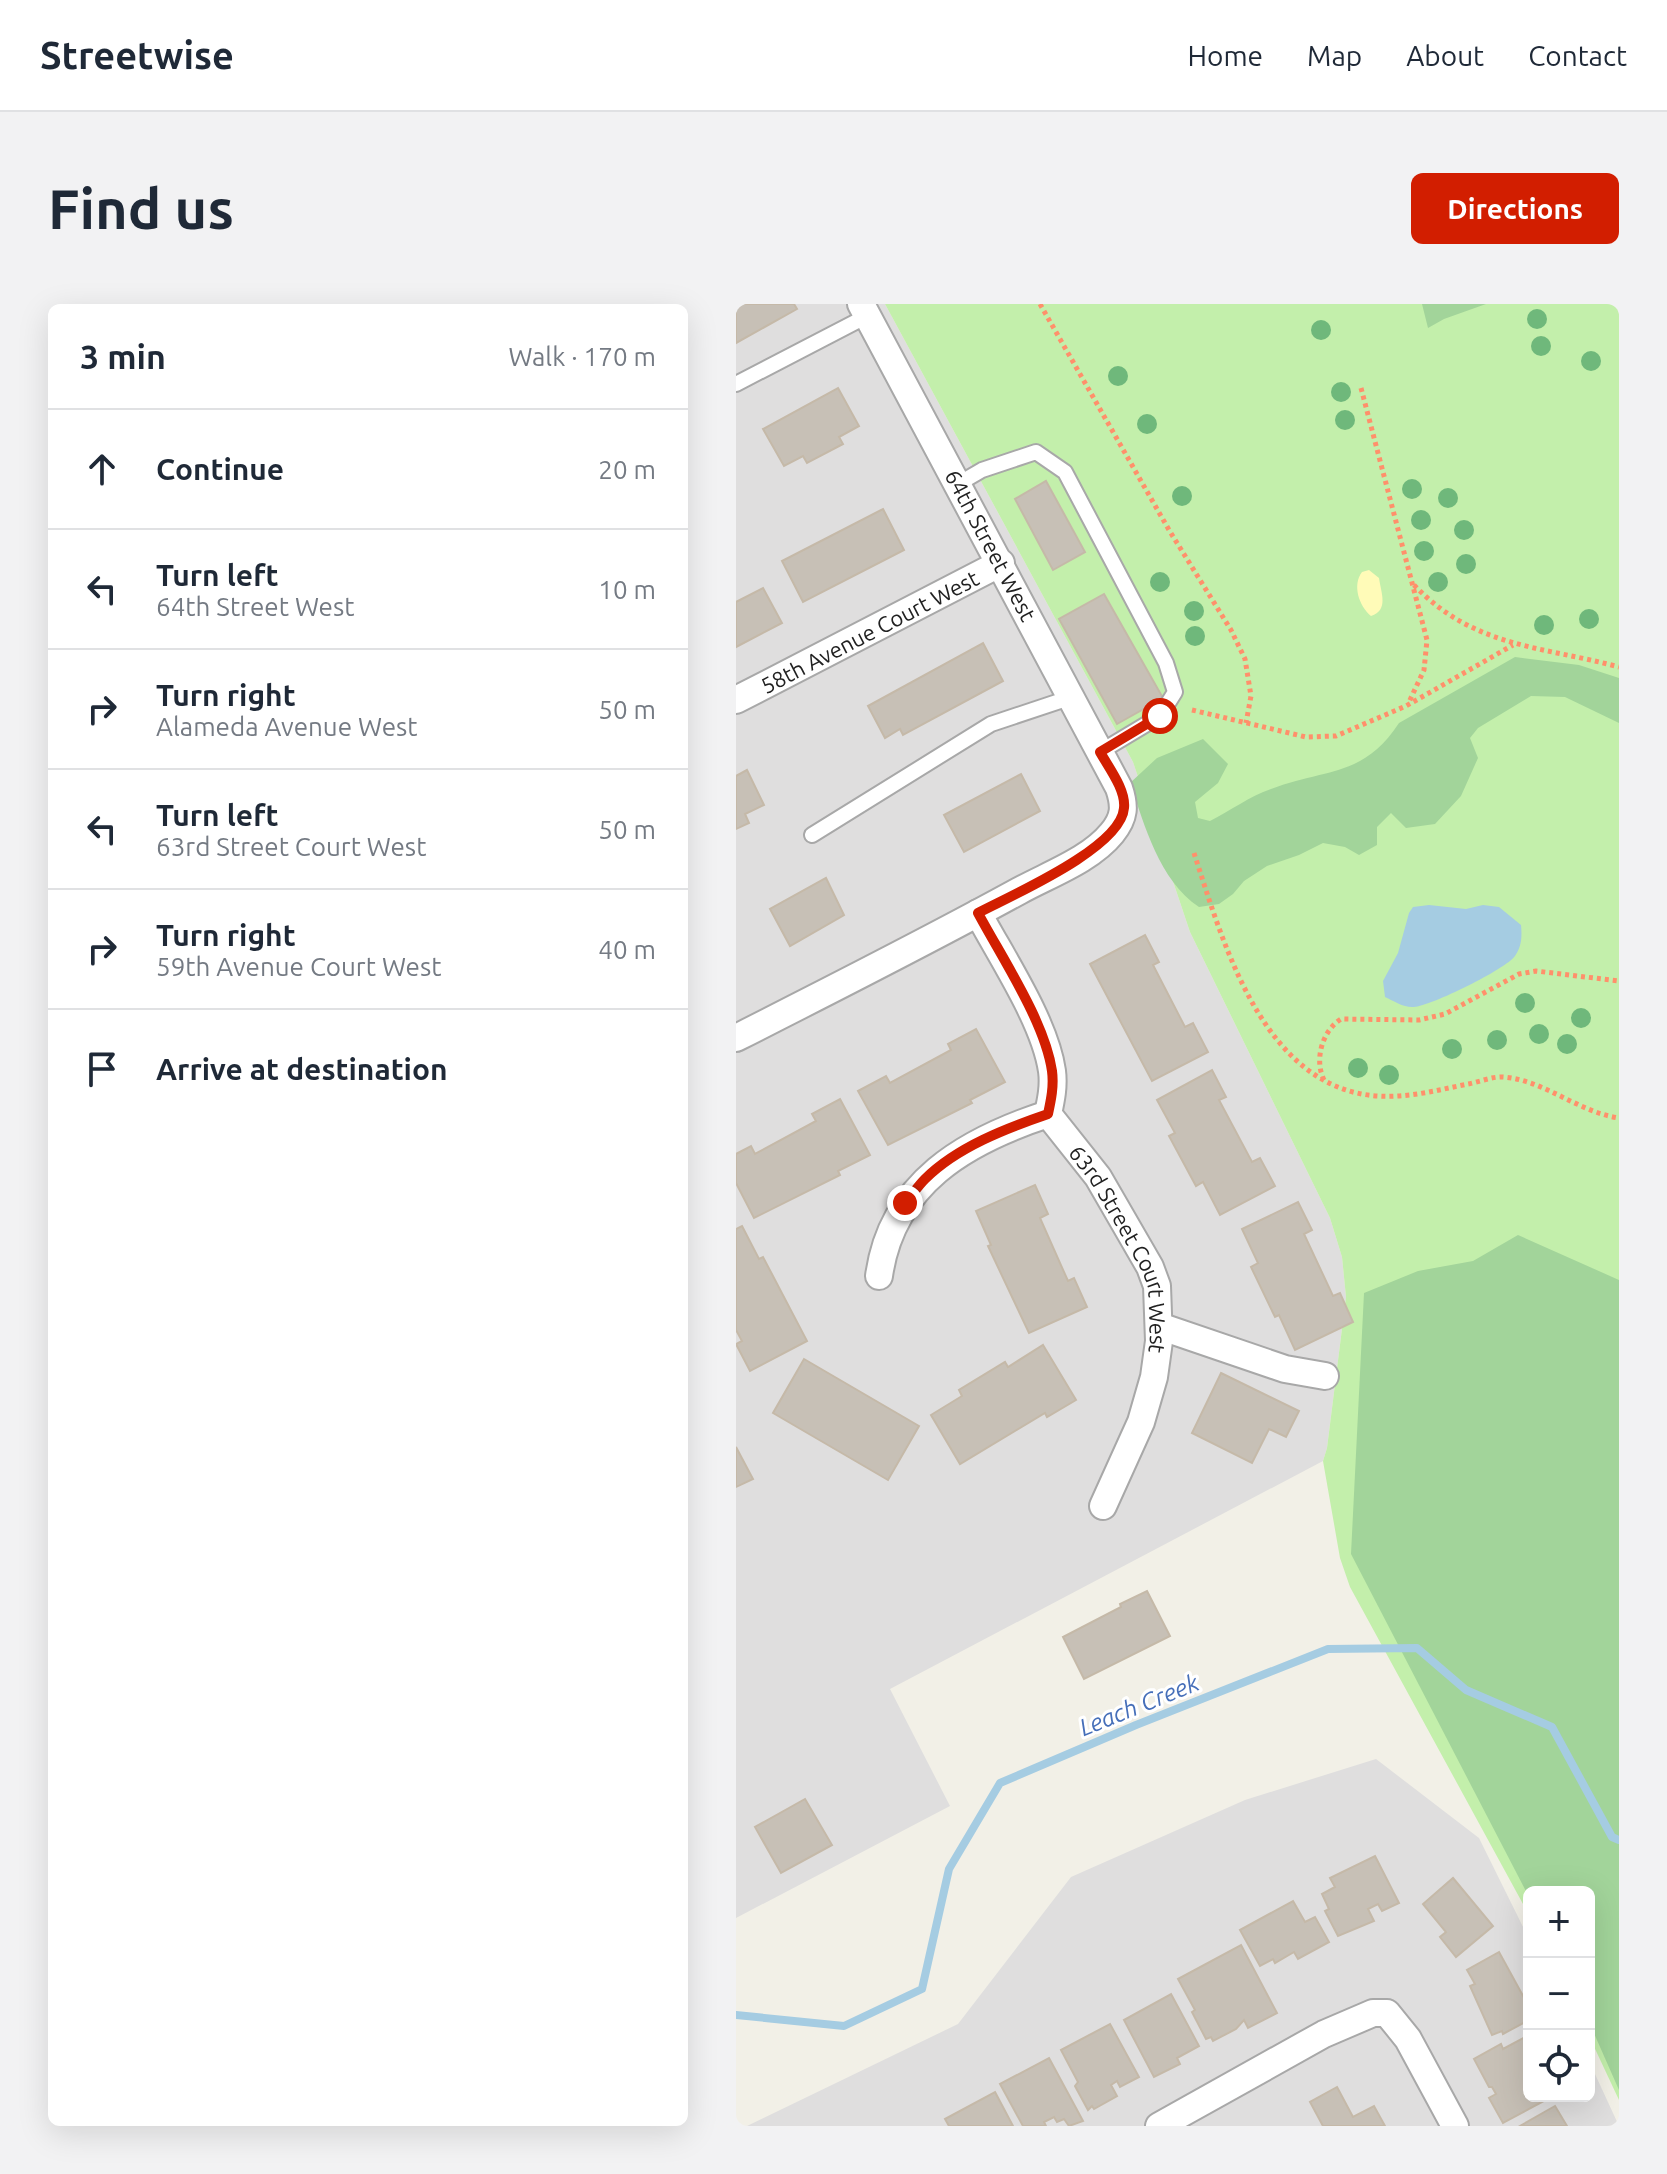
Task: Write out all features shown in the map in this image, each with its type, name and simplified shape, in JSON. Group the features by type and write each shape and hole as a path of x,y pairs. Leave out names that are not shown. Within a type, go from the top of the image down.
{"street":[{"name":"64th Street West","path":"864,310 1072,697 1119,788 1125,806 1122,819 1095,850 978,913"},
{"name":"58th Avenue Court West","path":"736,700 1001,563"},
{"path":"736,1038 978,913 1044,1041 1052,1072 1053,1094 1048,1114 981,1142 925,1178 905,1203 891,1228 882,1250 879,1276"},
{"name":"63rd Street Court West","path":"1048,1114 1098,1177 1150,1267 1157,1286 1159,1326 1154,1377 1141,1422 1103,1506"},
{"path":"1159,1326 1261,1362 1325,1376"},
{"path":"1159,2126 1324,2034 1373,2013 1387,2013 1408,2039 1455,2126"}],"lane":[{"path":"736,384 864,310"},
{"path":"958,484 982,470 1036,452 1065,472 1166,663 1175,692 1160,716 1100,752"},
{"path":"812,835 991,724 1072,697"}],"path":[{"path":"1040,304 1146,491 1231,630 1245,659 1251,696 1246,723"},
{"path":"1361,388 1427,640 1424,670 1416,692 1406,706"},
{"path":"1413,585 1429,601 1476,630 1513,645 1619,667"},
{"path":"1192,710 1306,737 1336,736 1406,706 1513,645"},
{"path":"1194,853 1226,949 1264,1021 1283,1048 1325,1082 1375,1096 1413,1095 1503,1077 1548,1088 1570,1102 1619,1118"},
{"path":"1325,1082 1320,1071 1326,1033 1341,1019 1419,1020 1445,1014 1519,974 1536,971 1619,981"}],"shaded area":[{"path":"736,304 885,304 1133,762 1190,932 1330,1218 1342,1257 1346,1297 1323,1461 890,1689 950,1806 736,1918"},
{"path":"1376,1759 1479,1838 1523,1927 1523,2102 1595,2102 1595,2074 1619,2126 747,2126 958,2024 1071,1877 1245,1800"}],"green space":[{"path":"885,304 1619,304 1619,2100 1595,2049 1595,1886 1523,1886 1523,1904 1350,1587 1340,1558 1323,1461 1346,1297 1342,1257 1330,1218 1190,932 1133,762"},
{"path":"1422,304 1486,304 1428,328"},
{"path":"1515,657 1579,665 1619,678 1619,723 1565,697 1531,696 1478,728 1470,738 1478,758 1461,796 1435,824 1406,828 1391,813 1377,827 1377,845 1359,855 1345,847 1323,843 1267,866 1244,881 1219,904 1199,907 1173,882 1155,851 1130,783 1157,758 1203,739 1228,764 1218,783 1195,802 1198,818 1210,821 1263,792 1357,763 1372,754 1399,723"},
{"path":"1518,1235 1619,1280 1619,2090 1595,2036 1595,1886 1523,1886 1351,1554 1364,1293 1418,1271 1473,1261"}],"sand":[{"path":"1369,570 1379,578 1382,600 1380,610 1371,616 1360,601 1357,589 1362,572"}],"water":[{"path":"1429,905 1466,909 1483,905 1499,907 1521,925 1520,945 1509,962 1484,978 1423,1005 1399,1004 1385,997 1383,981 1398,953 1409,913 1413,907"}],"building":[{"path":"736,304 794,304 797,309 736,343"},
{"path":"838,388 859,426 839,437 843,444 807,463 803,456 784,466 763,429"},
{"path":"1046,481 1085,552 1053,570 1015,499"},
{"path":"883,509 904,550 803,602 782,561"},
{"path":"763,588 782,623 736,647 736,602"},
{"path":"1104,594 1163,698 1117,724 1059,619"},
{"path":"983,643 1003,681 903,735 900,729 885,738 868,706"},
{"path":"747,770 764,805 745,814 749,823 736,829 736,776"},
{"path":"1021,774 1040,811 964,852 944,815"},
{"path":"826,878 844,915 790,946 770,909"},
{"path":"1145,935 1159,962 1153,965 1185,1027 1193,1023 1208,1052 1152,1081 1090,964"},
{"path":"976,1029 1005,1082 970,1100 972,1103 888,1145 858,1091 886,1076 890,1083 951,1050 948,1044"},
{"path":"1212,1070 1226,1097 1219,1100 1252,1162 1260,1158 1275,1186 1220,1215 1203,1182 1196,1186 1169,1136 1175,1133 1157,1100"},
{"path":"840,1099 870,1155 838,1171 840,1175 754,1218 736,1183 736,1154 751,1146 755,1154 816,1121 812,1114"},
{"path":"1035,1185 1048,1214 1040,1218 1068,1281 1074,1278 1087,1307 1029,1333 988,1246 991,1245 976,1211"},
{"path":"1298,1202 1312,1230 1304,1234 1333,1296 1340,1293 1353,1322 1295,1350 1251,1267 1258,1263 1242,1229"},
{"path":"742,1226 759,1259 763,1257 807,1341 750,1371 736,1344 742,1341 736,1330 736,1229"},
{"path":"1043,1345 1076,1400 1047,1417 1045,1413 960,1464 931,1415 962,1396 959,1390 1005,1362 1008,1367"},
{"path":"804,1359 919,1426 888,1480 773,1413"},
{"path":"1221,1373 1299,1411 1286,1437 1269,1429 1252,1463 1192,1433"},
{"path":"736,1447 753,1479 736,1487"},
{"path":"1147,1591 1170,1636 1084,1679 1063,1637"},
{"path":"805,1799 832,1845 781,1873 755,1827"},
{"path":"1375,1856 1399,1903 1382,1911 1378,1904 1368,1909 1374,1921 1338,1936 1325,1911 1329,1909 1322,1894 1335,1887 1330,1878"},
{"path":"1453,1878 1493,1926 1456,1957 1440,1937 1446,1932 1423,1904"},
{"path":"1293,1901 1305,1922 1315,1917 1329,1942 1298,1959 1294,1952 1275,1963 1273,1959 1260,1966 1240,1930"},
{"path":"1241,1945 1277,2013 1248,2028 1244,2020 1236,2029 1213,2041 1211,2037 1206,2039 1178,1979"},
{"path":"1499,1952 1523,1996 1523,2023 1503,2034 1502,2031 1492,2035 1470,1986 1475,1984 1467,1970"},
{"path":"1171,1994 1199,2046 1177,2058 1180,2064 1154,2077 1124,2020"},
{"path":"1110,2024 1139,2077 1120,2087 1117,2081 1111,2085 1117,2096 1088,2110 1061,2050"},
{"path":"1523,2038 1523,2102 1542,2102 1503,2123 1489,2098 1496,2094 1474,2059 1501,2044 1503,2049"},
{"path":"1049,2058 1083,2121 1069,2126 1064,2119 1057,2122 1054,2117 1044,2122 1046,2126 1023,2126 1000,2084"},
{"path":"1337,2087 1353,2117 1374,2106 1385,2126 1323,2126 1310,2102"},
{"path":"995,2092 1013,2126 949,2126 945,2119"},
{"path":"1555,2106 1567,2126 1520,2126"}],"waterway":[{"name":"Leach Creek","path":"736,2015 844,2026 922,1989 949,1869 1000,1783 1328,1649 1417,1648 1466,1690 1552,1727 1612,1837 1619,1840"}],"route":[{"path":"905,1203 925,1178 945,1163 1004,1131 1048,1114 1053,1094 1052,1072 1044,1041 978,913 1095,850 1112,833 1122,819 1125,806 1100,752 1160,716"}]}
